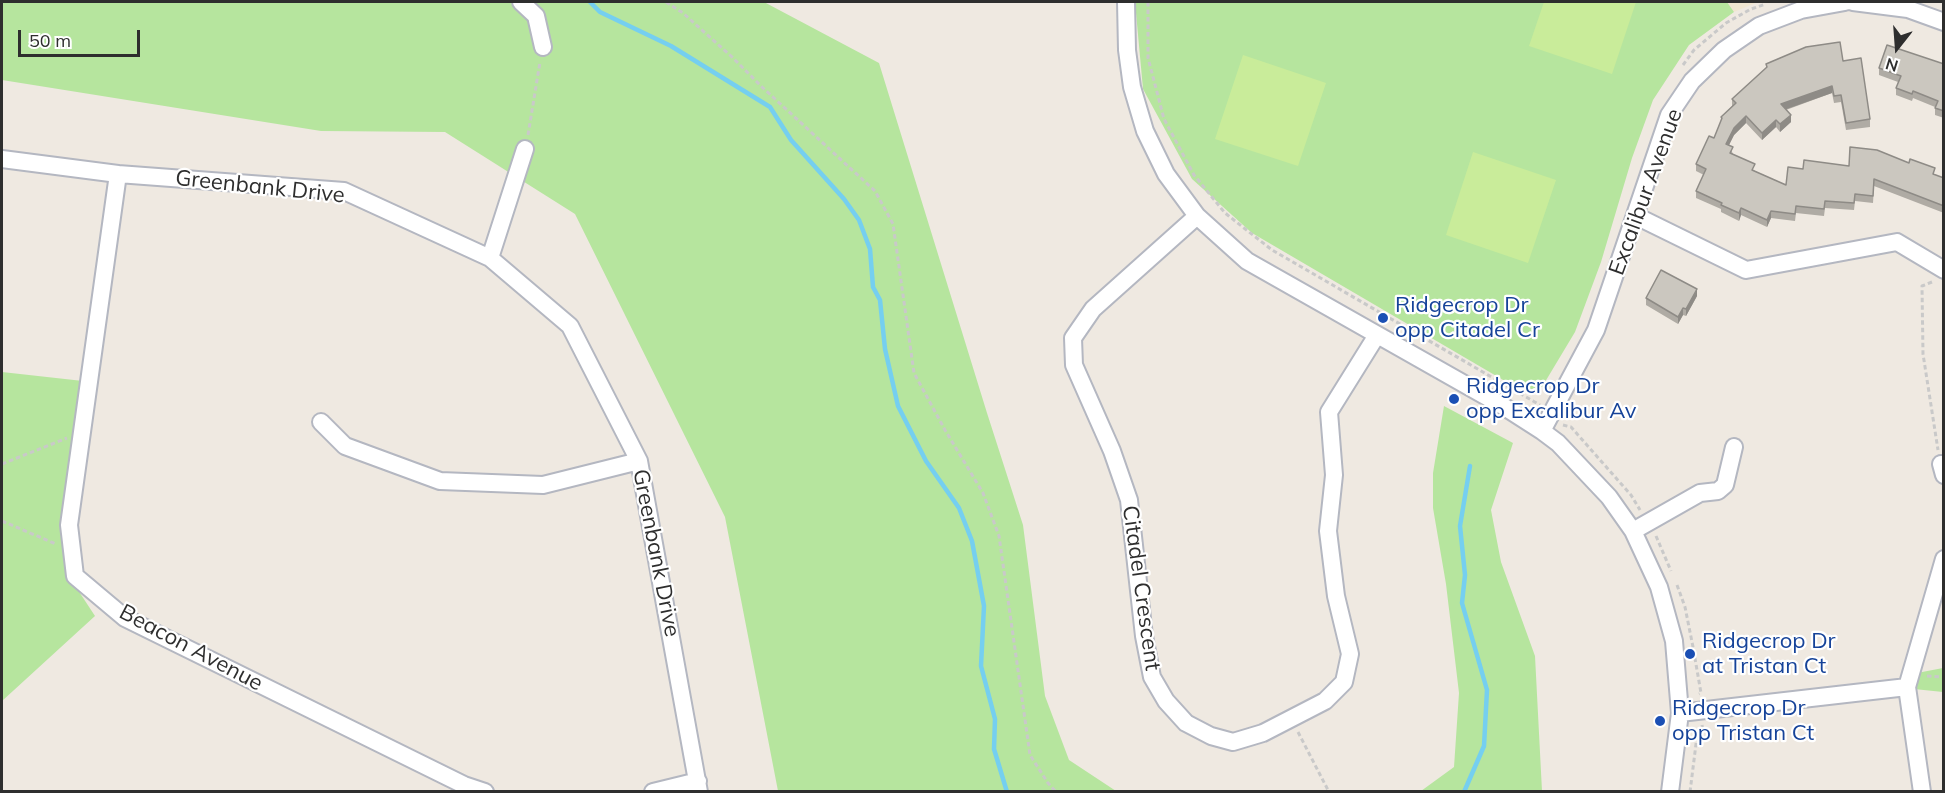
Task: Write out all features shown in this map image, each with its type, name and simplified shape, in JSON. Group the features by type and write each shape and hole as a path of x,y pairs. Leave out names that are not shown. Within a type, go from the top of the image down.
{"street":[{"path":"521,2 536,16 543,47"},
{"path":"1126,2 1127,50 1132,87 1145,130 1166,174 1197,216 1247,261 1542,430 1558,443 1609,497 1633,531 1659,587 1674,641 1680,713 1670,792"},
{"name":"Excalibur Avenue","path":"1542,430 1596,330 1669,115 1692,81 1724,50 1759,26 1802,10 1845,2"},
{"path":"1853,2 1908,9 1944,22"},
{"path":"490,258 525,149"},
{"name":"Greenbank Drive","path":"2,159 118,174 344,191 490,258 570,326 639,461 698,786"},
{"name":"Beacon Avenue","path":"118,174 69,525 75,576 125,618 464,785 485,792"},
{"name":"Citadel Crescent","path":"1197,216 1093,309 1073,338 1074,365 1112,450 1129,500 1144,636 1152,677 1166,701 1186,723 1211,736 1233,742 1263,733 1325,701 1344,682 1350,654 1336,596 1328,531 1334,475 1329,412 1377,335"},
{"path":"1636,216 1746,270 1897,242 1938,275"},
{"path":"321,422 345,446 440,481 543,485 639,461"},
{"path":"1633,531 1695,495 1718,491 1725,485 1734,447"},
{"path":"1922,792 1907,687 1944,559"},
{"path":"1680,713 1907,687"},
{"path":"653,792 698,786"}],"path":[{"path":"666,2 731,56 875,191 893,224 914,373 982,493 999,536 1030,755 1056,792"},
{"path":"525,149 543,47"},
{"path":"1938,275 1922,286 1923,354 1942,469"},
{"path":"2,464 82,432"},
{"path":"2,521 72,550"},
{"path":"1290,720 1329,792"}],"shaded area":[{"path":"1727,2 1758,2 1734,12"}],"green space":[{"path":"2,2 764,2 879,63 1023,525 1045,696 1069,760 1116,791 778,791 725,517 575,214 445,132 321,131 2,80"},
{"path":"1135,2 1727,2 1734,12 1689,45 1653,100 1632,158 1601,262 1575,332 1542,387 1522,391 1252,233 1192,179 1143,89"},
{"path":"1544,2 1636,2 1612,74 1529,46"},
{"path":"1243,55 1326,83 1298,166 1215,139"},
{"path":"1473,152 1556,180 1528,263 1446,235"},
{"path":"2,372 83,381 62,539 66,563 74,584 95,616 2,701"},
{"path":"1444,406 1513,443 1491,510 1501,562 1535,656 1542,791 1421,791 1454,767 1459,693 1446,584 1433,508 1433,473"},
{"path":"1943,668 1943,692 1914,689 1917,673"}],"building":[{"path":"1840,42 1843,61 1861,58 1870,119 1846,123 1841,95 1834,96 1832,86 1781,104 1791,115 1780,124 1776,120 1762,133 1746,116 1734,128 1726,144 1733,147 1730,153 1755,164 1752,170 1786,185 1788,167 1803,169 1804,160 1849,166 1850,147 1877,150 1909,163 1910,159 1935,168 1933,174 1944,178 1944,206 1874,179 1873,196 1855,194 1854,203 1825,201 1824,209 1796,206 1795,214 1771,211 1767,220 1741,208 1739,213 1696,191 1706,169 1696,164 1709,136 1714,138 1721,117 1736,103 1732,99 1767,67 1766,64 1806,47"},
{"path":"1887,45 1944,64 1944,111 1935,108 1938,101 1913,91 1912,94 1896,88 1901,76 1879,68"},
{"path":"1661,270 1697,289 1686,309 1683,308 1678,317 1646,298"}],"waterway":[{"path":"590,2 600,12 671,46 770,107 791,140 844,199 859,220 870,249 873,287 880,300 885,349 898,406 926,461 959,508 972,541 984,606 981,666 995,719 994,749 1007,792"},
{"path":"1464,792 1484,746 1487,690 1462,603 1465,575 1460,526 1470,466"}],"place":[{"name":"Ridgecrop Dr opp Citadel Cr","path":"1383,318"},
{"name":"Ridgecrop Dr opp Excalibur Av","path":"1454,399"},
{"name":"Ridgecrop Dr at Tristan Ct","path":"1690,654"},
{"name":"Ridgecrop Dr opp Tristan Ct","path":"1660,721"}]}
